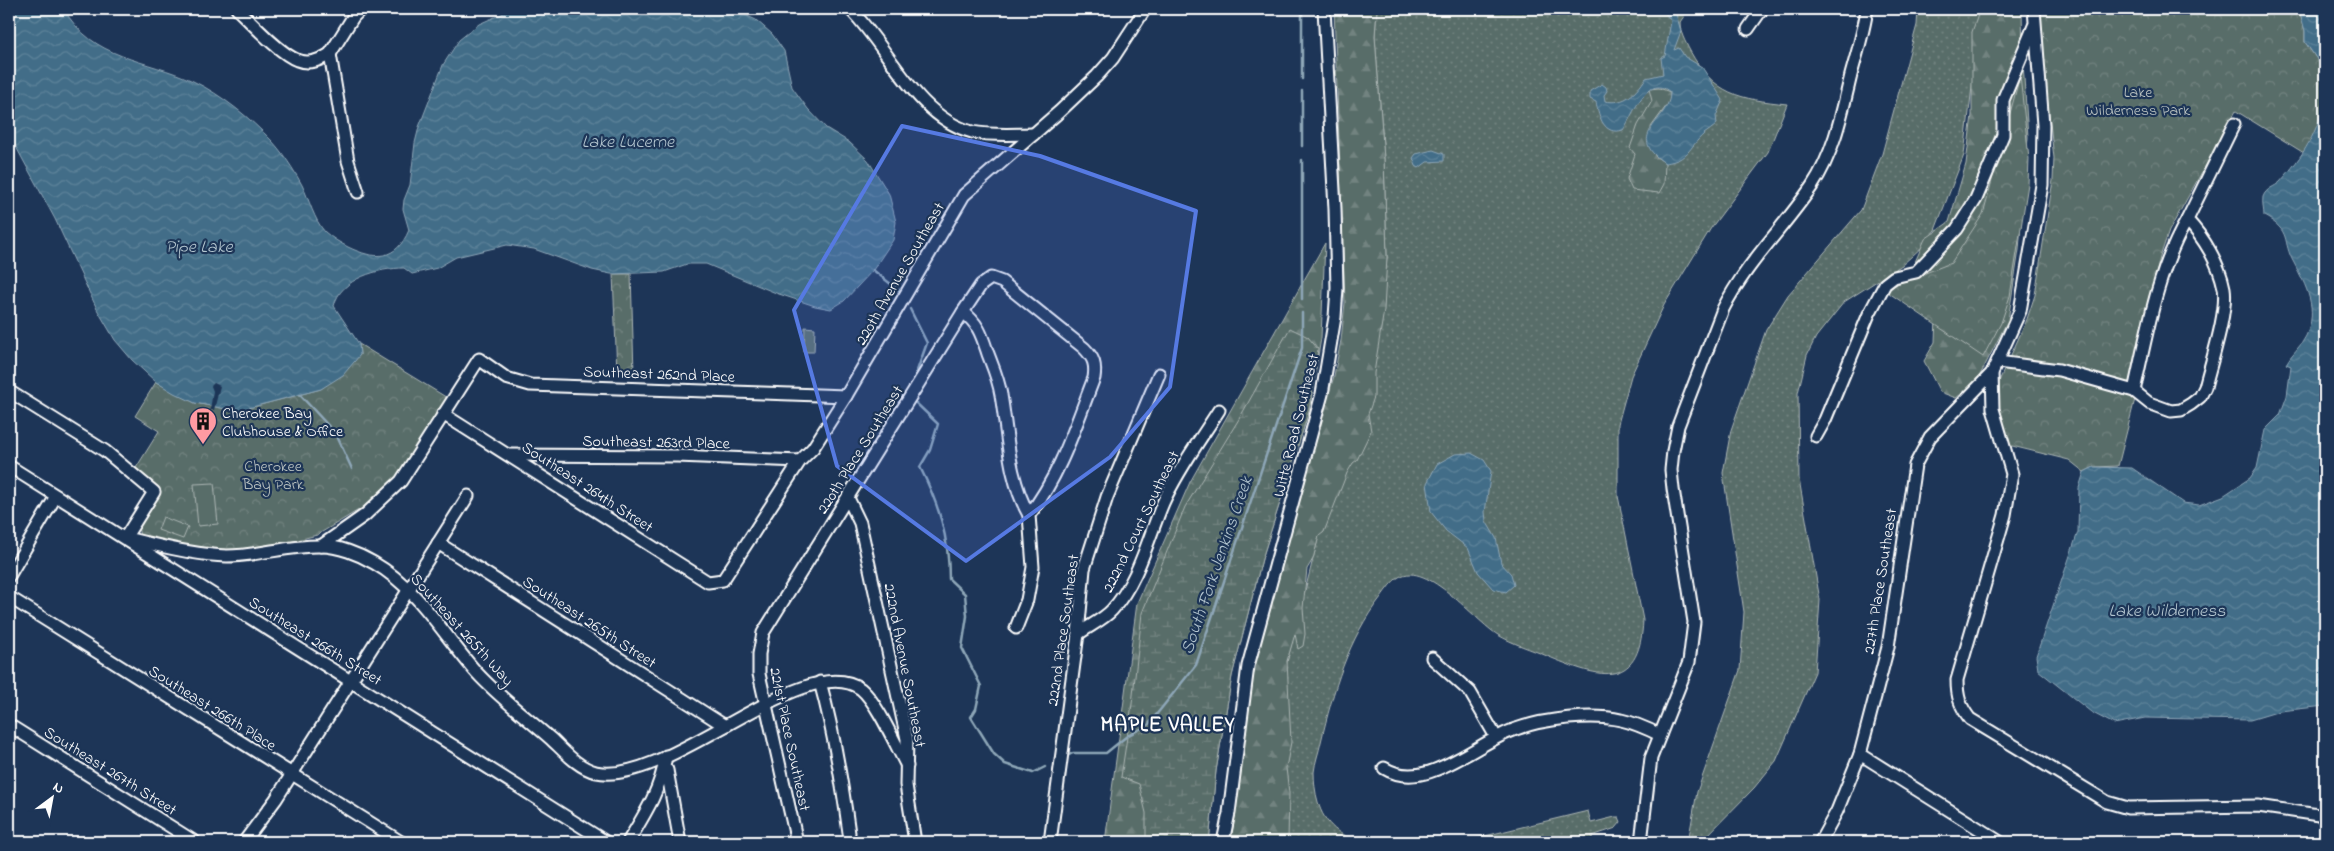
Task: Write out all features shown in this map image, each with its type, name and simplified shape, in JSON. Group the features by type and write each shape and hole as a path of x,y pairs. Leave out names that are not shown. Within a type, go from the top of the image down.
{"street":[{"path":"237,9 296,60 310,62 322,59 330,54 353,17 361,9"},
{"path":"850,9 876,37 918,96 943,119 974,132 1034,134"},
{"name":"220th Avenue Southeast","path":"717,582 728,575 800,461 813,448 846,396 964,196 1034,134 1113,58 1145,9"},
{"name":"Witte Road Southeast","path":"1223,842 1229,813 1248,666 1322,394 1335,317 1335,209 1324,9"},
{"path":"1748,29 1762,9"},
{"path":"1641,842 1651,758 1689,662 1694,622 1671,470 1678,426 1722,309 1731,292 1740,276 1813,185 1826,159 1841,117 1867,9"},
{"path":"2034,9 2043,125 2042,185 2020,311 1992,374 1993,409 2012,474 2005,515 1957,680 1957,696 1962,708 1970,719 2107,802 2128,808 2258,806 2325,816"},
{"path":"1816,436 1869,314 1885,284 1894,277 1916,272 1957,229 1976,199 2003,135 2003,100 2035,24"},
{"path":"330,54 348,161 358,192"},
{"path":"2134,391 2151,317 2170,253 2234,124"},
{"path":"1998,362 2059,370 2134,391 2159,407 2171,411 2181,410 2200,397 2206,387 2224,302 2224,288 2217,268 2202,239 2187,220"},
{"name":"220th Place Southeast","path":"762,641 766,627 963,312 981,286 991,278 1002,282 1084,348 1094,360 1094,378 1068,443 1042,499 1029,515"},
{"path":"963,312 973,319 980,329 999,386 1009,456 1020,496 1029,515 1033,567 1027,600 1016,628"},
{"name":"Southeast 262nd Place","path":"443,414 479,359 506,378 530,385 846,396"},
{"name":"222nd Place Southeast","path":"1050,842 1078,634 1084,569 1095,530 1159,374"},
{"name":"227th Place Southeast","path":"1820,842 1837,812 1860,754 1894,618 1899,559 1915,465 1930,437 1992,374"},
{"path":"12,393 105,451 154,492 125,538"},
{"name":"222nd Court Southeast","path":"1078,634 1111,611 1124,593 1144,554 1164,502 1188,457 1219,410"},
{"path":"321,546 365,514 400,480 443,414"},
{"name":"Southeast 264th Street","path":"443,414 708,582 717,582"},
{"name":"Southeast 263rd Place","path":"510,455 677,456 800,461"},
{"name":"Southeast 266th Street","path":"9,466 606,842"},
{"path":"9,576 56,496"},
{"path":"244,842 291,775 468,496"},
{"name":"222nd Avenue Southeast","path":"848,498 860,524 907,739 908,804 915,842"},
{"name":"Southeast 265th Way","path":"125,538 203,554 229,556 321,546 356,554 374,563 408,591 428,611 488,685 592,772 615,774 666,756 681,750 765,703 820,682 845,682 865,693 907,766"},
{"name":"Southeast 265th Street","path":"438,543 725,726"},
{"name":"Southeast 266th Place","path":"9,597 401,842"},
{"name":"221st Place Southeast","path":"762,641 758,664 765,703 797,842"},
{"path":"1432,658 1470,692 1496,737"},
{"path":"820,682 841,773 849,833"},
{"path":"1384,768 1402,776 1420,775 1434,771 1516,728 1570,719 1599,718 1620,720 1660,735"},
{"name":"Southeast 267th Street","path":"9,725 195,842"},
{"path":"1860,754 2000,842"},
{"path":"628,842 653,802 662,777 666,756"},
{"path":"666,756 667,780 680,842"}],"highlighted area":[{"path":"902,126 1040,156 1196,211 1170,387 1110,457 966,561 837,466 794,310"}],"green space":[{"path":"1334,9 1377,9 1375,36 1384,159 1387,257 1384,310 1374,373 1374,397 1368,414 1371,431 1357,460 1347,473 1324,532 1319,536 1313,559 1307,569 1303,608 1305,634 1303,646 1298,649 1295,634 1287,661 1291,742 1286,768 1289,793 1288,842 1231,842 1253,666 1263,620 1334,376 1341,340 1345,303"},
{"path":"1377,9 1689,9 1680,22 1682,33 1699,66 1709,77 1719,86 1742,97 1787,104 1768,152 1711,228 1664,305 1631,376 1618,424 1618,496 1643,620 1640,644 1633,660 1624,669 1612,673 1598,673 1565,663 1498,635 1437,584 1423,577 1410,574 1399,577 1389,586 1369,613 1343,666 1331,704 1314,772 1316,794 1324,817 1334,829 1348,837 1363,842 1276,842 1271,726 1320,531 1380,329 1387,257 1384,159 1375,36"},
{"path":"1918,9 1981,9 1964,155 1935,230 1922,247 1902,265 1844,302 1816,337 1807,355 1798,393 1799,479 1820,600 1815,672 1776,761 1754,788 1701,842 1688,842 1697,792 1740,670 1744,612 1723,473 1731,430 1766,330 1788,295 1861,210 1882,154 1917,25"},
{"path":"1980,9 2022,9 2023,63 2028,137 2019,250 2008,320 1976,383 1956,398 1940,392 1924,361 1935,342 1936,316 1915,262 1925,239 1949,222 1966,164 1972,115 1972,32"},
{"name":"Lake Wilderness Park","path":"2037,9 2299,9 2305,31 2305,42 2325,71 2323,110 2316,133 2304,153 2236,111 2169,231 2160,257 2128,396 2135,399 2118,466 2094,467 2084,472 2069,460 2008,445 1997,404 2000,379 2026,322 2035,295 2053,180 2054,158"},
{"path":"2020,76 2029,159 2028,184 2010,296 2001,323 1983,357 1886,291 1887,288 1951,263 1983,214"},
{"path":"1659,88 1670,92 1670,101 1651,127 1655,156 1665,163 1664,184 1659,193 1632,190 1627,179 1635,154 1630,148 1638,125 1652,101 1649,89"},
{"path":"1325,243 1321,338 1309,411 1262,559 1232,676 1216,771 1209,842 1105,842 1137,603 1190,482"},
{"path":"613,274 631,274 634,373 617,373"},
{"path":"805,327 815,328 814,352 804,352"},
{"path":"1290,328 1308,337 1318,349 1309,411 1262,559 1232,676 1216,771 1209,842 1146,842 1146,813 1139,784 1121,777 1132,704 1142,613 1185,507 1239,419"},
{"name":"Cherokee Bay Park","path":"359,344 449,399 400,479 382,496 317,535 251,552 211,550 140,536 138,527 160,490 136,468 159,431 135,416 156,382 195,403 237,411 321,389 360,355"},
{"path":"214,483 218,524 198,526 194,484"},
{"path":"163,517 188,527 183,539 158,530"},
{"path":"1588,811 1591,823 1615,817 1619,817 1621,822 1616,828 1592,836 1592,842 1460,842"}],"water":[{"path":"9,9 64,9 76,26 90,39 105,48 122,56 193,81 225,100 254,124 280,151 299,179 315,216 325,232 348,247 376,256 384,255 398,248 409,230 403,209 404,200 410,185 419,127 443,65 459,40 479,24 513,9 733,9 756,20 772,34 784,51 792,87 808,109 826,128 849,142 868,160 889,194 896,222 893,240 873,270 844,301 831,309 815,306 776,293 706,264 687,264 664,272 611,274 592,270 534,249 507,245 456,257 437,268 412,274 404,268 384,270 362,276 352,282 338,296 334,306 359,344 360,355 343,375 321,389 237,411 195,403 156,382 132,360 115,340 98,311 55,219 9,134"},
{"path":"1662,9 1679,9 1676,14 1681,31 1674,50 1679,48 1685,57 1702,67 1723,100 1716,116 1717,124 1704,134 1684,156 1665,163 1653,153 1648,144 1648,135 1664,111 1670,92 1661,87 1647,92 1635,107 1623,130 1617,131 1607,128 1601,119 1596,102 1590,99 1590,91 1602,84 1606,87 1607,91 1604,95 1605,101 1612,102 1624,99 1634,93 1646,78 1663,74 1661,58 1665,56 1671,21"},
{"path":"2299,9 2325,9 2325,71 2305,42 2305,31"},
{"name":"Lake Wilderness","path":"2325,97 2325,706 2280,711 2250,720 2145,718 2114,724 2091,712 2038,670 2036,656 2078,532 2079,488 2084,472 2094,467 2132,468 2183,503 2199,505 2223,496 2250,478 2257,468 2265,430 2280,415 2287,396 2291,366 2286,364 2304,340 2310,326 2311,316 2309,298 2303,280 2290,255 2283,232 2264,216 2263,197 2268,190 2280,182 2303,153 2319,121"},
{"path":"1433,150 1444,154 1444,161 1427,162 1419,168 1416,166 1413,158 1416,154"},
{"path":"1471,453 1484,460 1491,471 1485,512 1486,521 1496,538 1501,563 1511,574 1514,585 1506,592 1493,589 1478,572 1468,548 1446,531 1431,512 1427,483 1437,464 1455,454"}],"pier":[{"path":"214,383 220,386 214,410 210,410 213,391 211,386"}],"waterway":[{"name":"South Fork Jenkins Creek","path":"1302,9 1302,79"},
{"name":"South Fork Jenkins Creek","path":"1302,91 1302,146"},
{"name":"South Fork Jenkins Creek","path":"1302,160 1302,299"},
{"name":"South Fork Jenkins Creek","path":"873,270 901,292"},
{"name":"South Fork Jenkins Creek","path":"910,309 927,343 913,382"},
{"name":"South Fork Jenkins Creek","path":"1067,756 1073,753 1106,753 1127,736 1148,725 1196,665 1302,348 1302,313"},
{"path":"300,395 336,434 352,469"},
{"name":"South Fork Jenkins Creek","path":"916,403 938,424 930,450 920,467 933,495 942,522 949,564 949,579 965,594 967,616 962,648 981,686 976,709 971,717 994,754 1005,764 1033,773 1045,767"}],"place":[{"name":"Cherokee Bay Clubhouse & Office","path":"203,445"}],"district":[{"name":"MAPLE VALLEY","path":"1168,724"}],"water label":[{"name":"Lake Lucerne","path":"628,141"},
{"name":"Pipe Lake","path":"199,246"}]}
